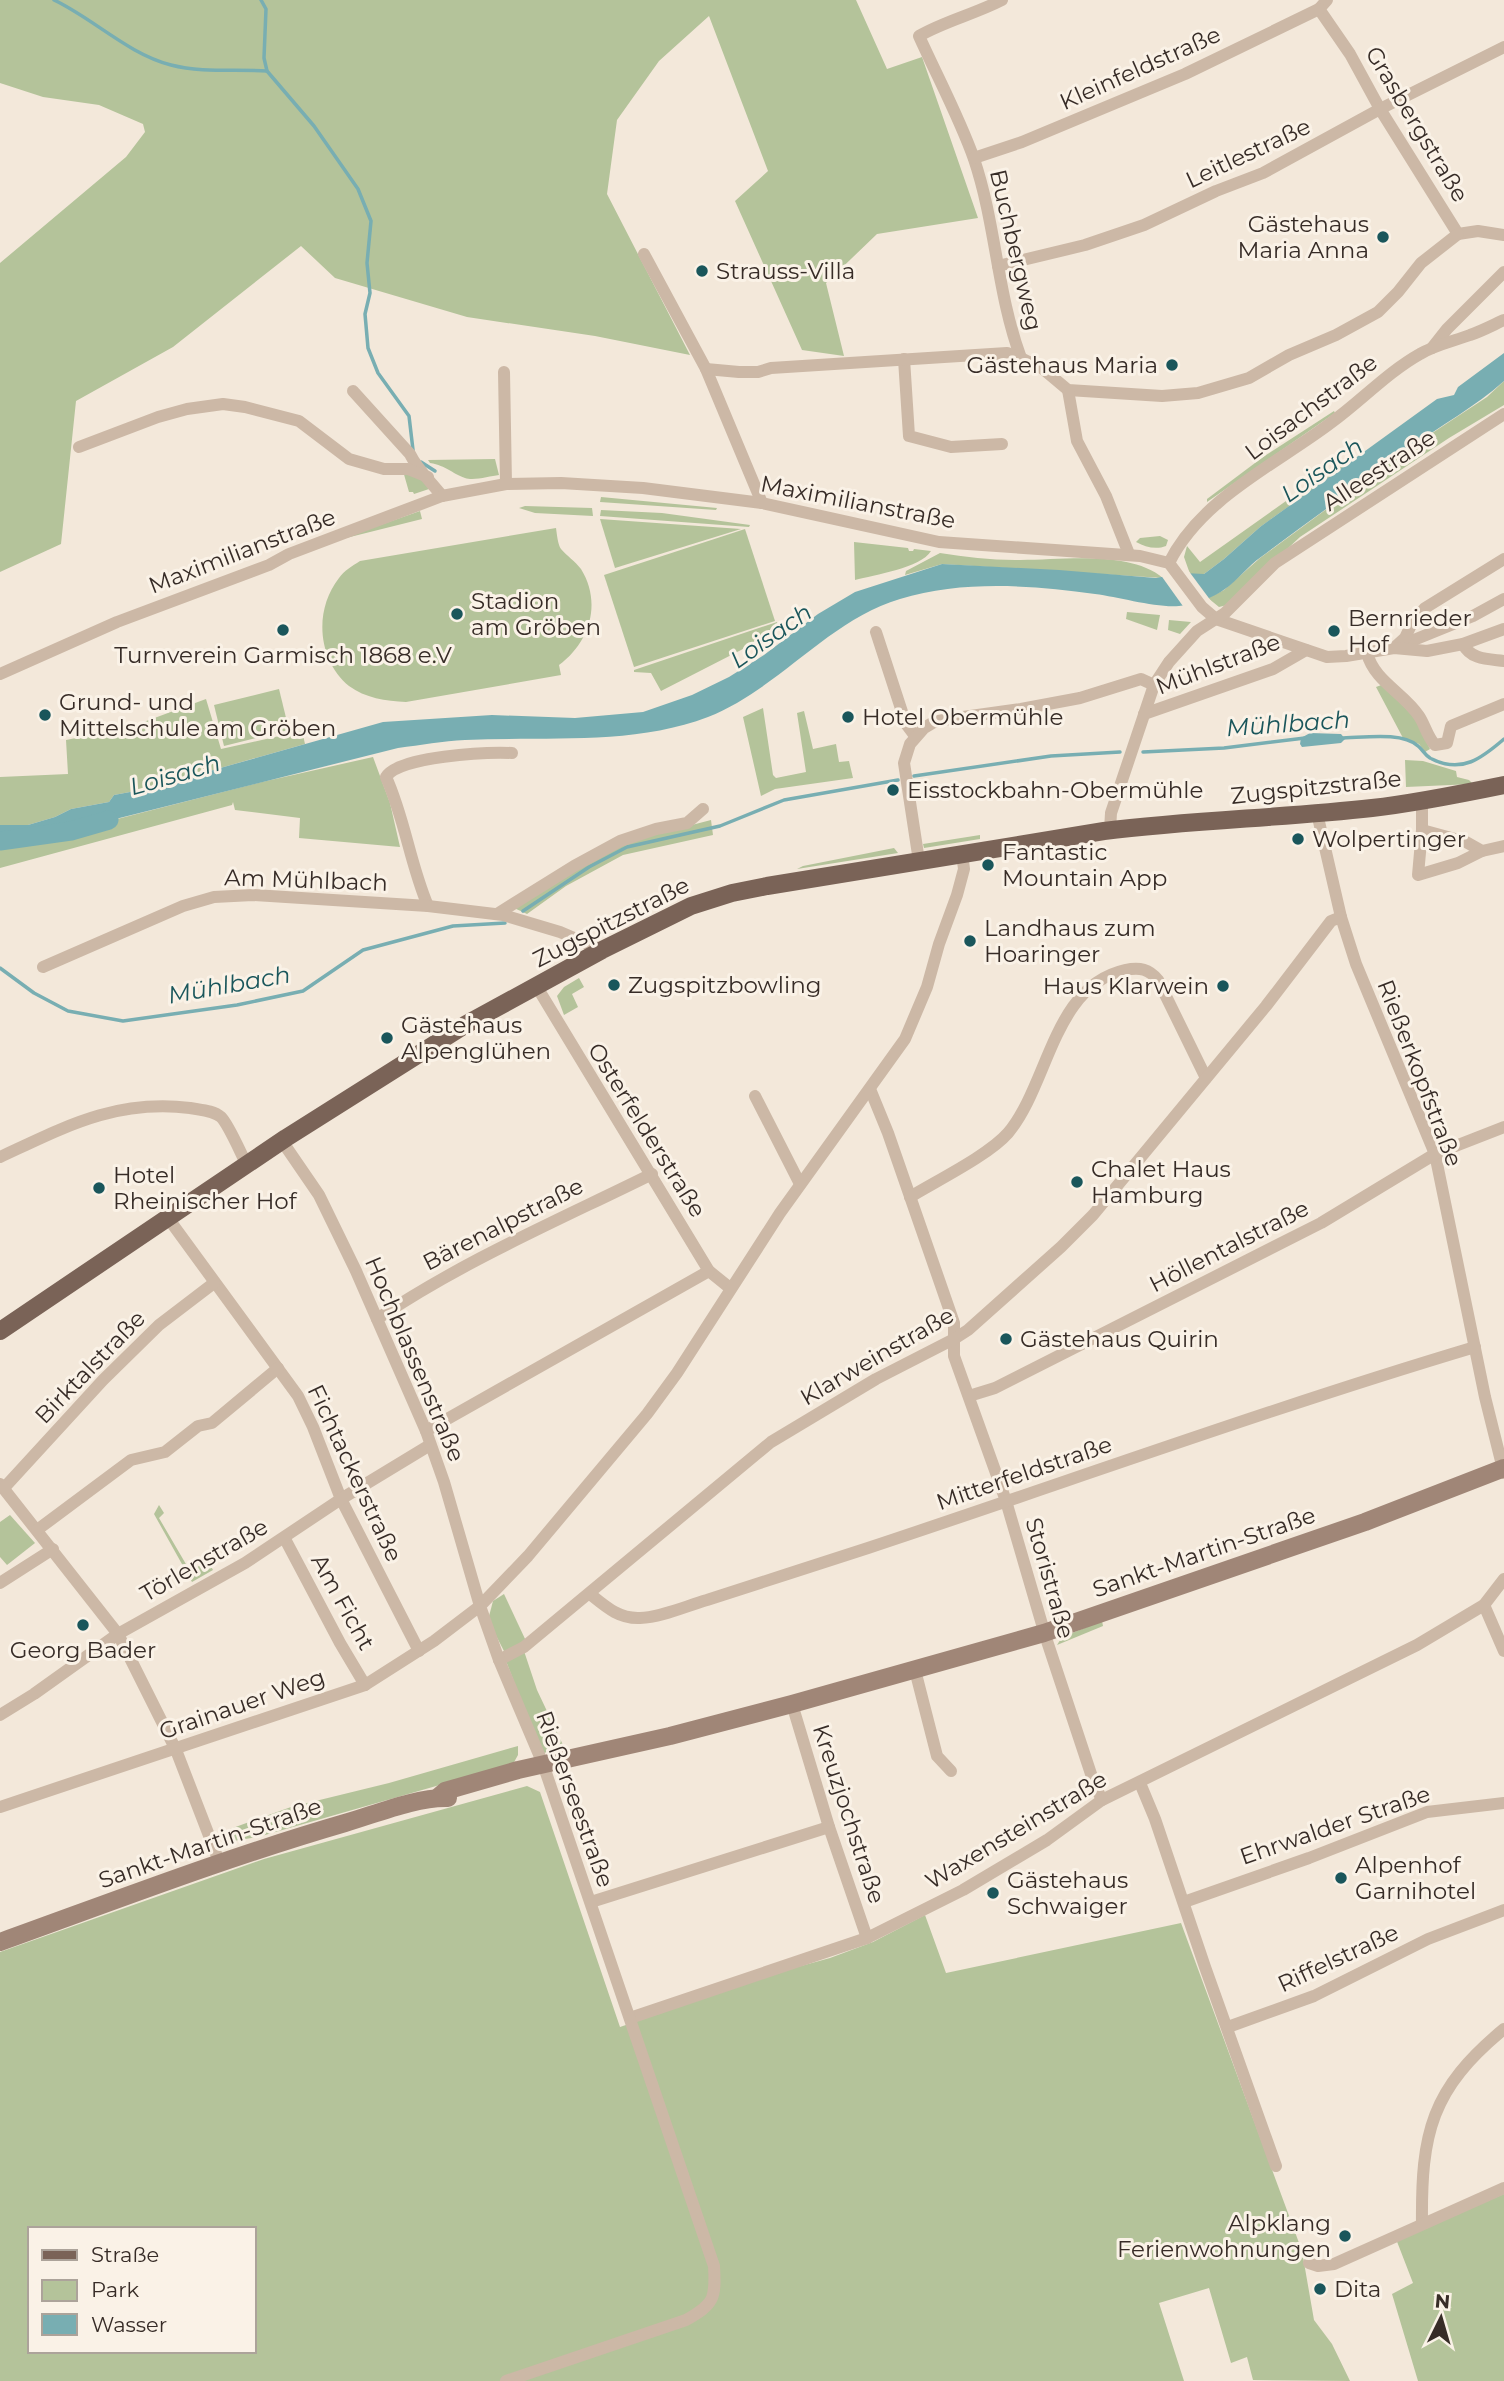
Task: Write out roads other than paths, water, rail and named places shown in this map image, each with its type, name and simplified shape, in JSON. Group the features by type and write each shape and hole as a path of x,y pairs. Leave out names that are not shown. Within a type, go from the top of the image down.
{"main road":[{"name":"Zugspitzstraße","path":"0,1331 282,1141 465,1024 691,906 732,893 1110,830 1317,813 1422,801 1504,785"},
{"name":"Sankt-Martin-Straße","path":"0,1942 313,1833 438,1797 445,1791 792,1704 1044,1633 1352,1527 1504,1470"}],"street":[{"name":"Buchbergweg","path":"1002,0 919,36 974,158 994,234 1012,334 1021,358"},
{"name":"Grasbergstraße","path":"1323,4 1380,109 1458,234 1478,231 1504,234"},
{"name":"Kleinfeldstraße","path":"974,158 1022,142 1172,79 1323,4"},
{"name":"Leitlestraße","path":"998,266 1085,245 1144,225 1216,191 1263,173 1380,109 1504,47"},
{"path":"706,369 758,372 771,368 1007,354 1043,369 1068,390 1162,396 1198,393 1250,378 1289,355 1336,335 1377,312 1398,292 1421,263 1458,234"},
{"path":"644,254 706,369 762,503"},
{"path":"1432,348 1447,329 1504,272"},
{"name":"Loisachstraße","path":"1169,563 1175,551 1206,515 1236,489 1309,440 1398,368 1432,348 1504,320"},
{"path":"904,359 909,436 951,447 1002,444"},
{"path":"505,372 506,484"},
{"path":"1068,390 1077,441 1106,496 1129,554"},
{"path":"353,391 410,454 414,464 442,496"},
{"path":"79,447 168,414 223,404 255,409 299,421 349,459 384,469 408,469 428,477"},
{"name":"Alleestraße","path":"1110,830 1111,813 1154,685 1169,662 1198,631 1225,613 1275,563 1504,414"},
{"name":"Maximilianstraße","path":"0,674 117,622 442,496 506,484 599,484 762,503 939,542 1129,554 1169,563"},
{"path":"1394,648 1405,638 1412,623 1425,608 1504,559"},
{"path":"1169,563 1202,607 1216,619 1306,650 1337,657 1394,648 1460,622 1504,599"},
{"path":"1394,648 1427,650 1462,644 1504,629"},
{"path":"876,632 906,724 915,736 906,753 905,778 919,861"},
{"path":"1462,644 1470,654 1478,658 1504,661"},
{"name":"Mühlstraße","path":"1144,714 1273,668 1306,650"},
{"path":"1367,653 1369,662 1380,678 1419,716 1435,745 1447,743 1451,726 1504,704"},
{"name":"Mühlstraße","path":"915,736 934,722 948,719 1080,698 1141,679 1154,685"},
{"path":"428,906 416,878 398,803 386,777 399,766 452,755 512,753"},
{"path":"1422,801 1418,875 1436,872 1482,851 1504,846"},
{"path":"500,914 574,866 620,841 656,829 687,823 703,809"},
{"name":"Rießerkopfstraße","path":"1317,813 1341,917 1367,994 1435,1154 1504,1470"},
{"path":"1422,830 1466,842 1482,851"},
{"path":"480,1606 528,1556 647,1414 677,1373 800,1184 905,1038 928,987 964,869 962,854"},
{"name":"Am Mühlbach","path":"43,967 183,906 214,897 253,895 428,906 500,914 560,932 603,950"},
{"name":"Klarweinstraße","path":"499,1660 524,1647 771,1443 876,1379 968,1330 1093,1215 1331,921 1341,917"},
{"path":"910,1198 986,1151 1007,1134 1020,1114 1075,1004 1093,985 1113,973 1135,968 1150,971 1158,980 1206,1078"},
{"name":"Osterfelderstraße","path":"537,987 709,1271 730,1288"},
{"name":"Storistraße","path":"870,1090 954,1323 954,1356 1006,1502 1044,1633 1102,1800"},
{"path":"755,1096 800,1184"},
{"path":"0,1157 95,1115 129,1108 157,1107 209,1111 221,1117 247,1165"},
{"name":"Höllentalstraße","path":"969,1396 995,1388 1321,1223 1435,1154 1504,1127"},
{"name":"Hochblassenstraße","path":"282,1141 319,1195 356,1271 426,1431 444,1482 480,1606"},
{"name":"Bärenalpstraße","path":"377,1319 421,1289 459,1268 652,1174"},
{"name":"Fichtackerstraße","path":"168,1218 298,1396 341,1499 419,1651"},
{"path":"426,1431 709,1271"},
{"name":"Birktalstraße","path":"2,1486 159,1325 214,1283"},
{"name":"Mitterfeldstraße","path":"590,1594 613,1613 625,1617 641,1618 662,1614 1006,1502 1374,1376 1475,1347"},
{"path":"37,1530 131,1460 165,1452 198,1426 212,1423 278,1368"},
{"name":"Törlenstraße","path":"0,1715 118,1634 285,1539 341,1499 430,1445"},
{"path":"2,1486 118,1634 176,1750 220,1864"},
{"name":"Am Ficht","path":"285,1539 365,1685"},
{"path":"0,1583 53,1549"},
{"path":"1504,1578 1484,1605 1504,1651"},
{"name":"Waxensteinstraße","path":"630,2018 867,1938 963,1891 1047,1840 1102,1800 1417,1645 1484,1605"},
{"name":"Grainauer Weg","path":"0,1807 365,1685 419,1651 480,1606"},
{"name":"Rießerseestraße","path":"480,1606 499,1660 545,1768 714,2266 716,2289 706,2308 686,2320 506,2381"},
{"path":"915,1670 937,1756 951,1771"},
{"name":"Kreuzjochstraße","path":"792,1704 867,1938"},
{"path":"1140,1783 1276,2166"},
{"name":"Ehrwalder Straße","path":"1184,1902 1309,1858 1427,1812 1504,1803"},
{"path":"591,1902 830,1827"},
{"name":"Riffelstraße","path":"1228,2027 1314,1996 1428,1938 1504,1910"},
{"path":"1422,2224 1425,2151 1431,2123 1441,2098 1464,2067 1504,2029"},
{"path":"1314,2264 1334,2264 1504,2188"}],"water":[{"path":"1504,353 1504,381 1493,390 1279,543 1225,589 1197,603 1160,605 1046,588 997,586 924,593 874,609 849,623 734,705 679,726 619,736 465,740 398,748 0,848 0,825 28,825 71,809 109,802 114,795 146,789 383,722 492,715 575,718 643,712 692,695 729,677 764,655 818,614 855,592 942,564 1156,578 1184,573 1204,574 1260,527 1437,399 1454,395 1458,387"},
{"path":"1310,733 1341,734 1345,739 1341,743 1302,747 1301,738"}],"waterway":[{"path":"54,0 155,60 195,69 267,71"},
{"path":"261,0 266,9 264,58 267,71 314,126 358,189 371,221 367,263 370,293 365,314 368,348 378,373 409,416 413,450"},
{"path":"421,462 435,471"},
{"name":"Mühlbach","path":"1143,752 1224,748 1305,738"},
{"name":"Mühlbach","path":"1340,738 1402,738 1411,741 1430,758"},
{"name":"Mühlbach","path":"1432,759 1453,765 1471,762 1504,739"},
{"name":"Mühlbach","path":"914,776 1051,756 1120,752"},
{"name":"Mühlbach","path":"523,911 589,867 627,847 720,826 784,800 898,780"},
{"name":"Loisach","path":"0,841 71,831 109,820"},
{"name":"Mühlbach","path":"0,968 34,993 68,1011 123,1021 237,1005 303,991 363,950 453,926 505,923"}],"place":[{"name":"Gästehaus Maria Anna","path":"1383,237"},
{"name":"Strauss-Villa","path":"702,271"},
{"name":"Gästehaus Maria","path":"1172,365"},
{"name":"Stadion am Gröben","path":"457,614"},
{"name":"Turnverein Garmisch 1868 e.V","path":"283,630"},
{"name":"Bernrieder Hof","path":"1334,631"},
{"name":"Grund- und Mittelschule am Gröben","path":"45,715"},
{"name":"Hotel Obermühle","path":"848,717"},
{"name":"Eisstockbahn-Obermühle","path":"893,790"},
{"name":"Wolpertinger","path":"1298,839"},
{"name":"Fantastic Mountain App","path":"988,865"},
{"name":"Landhaus zum Hoaringer","path":"970,941"},
{"name":"Zugspitzbowling","path":"614,985"},
{"name":"Haus Klarwein","path":"1223,986"},
{"name":"Gästehaus Alpenglühen","path":"387,1038"},
{"name":"Chalet Haus Hamburg","path":"1077,1182"},
{"name":"Hotel Rheinischer Hof","path":"99,1188"},
{"name":"Gästehaus Quirin","path":"1006,1339"},
{"name":"Georg Bader","path":"83,1625"},
{"name":"Alpenhof Garnihotel","path":"1341,1878"},
{"name":"Gästehaus Schwaiger","path":"993,1893"},
{"name":"Alpklang Ferienwohnungen","path":"1345,2236"},
{"name":"Dita","path":"1320,2289"}]}
